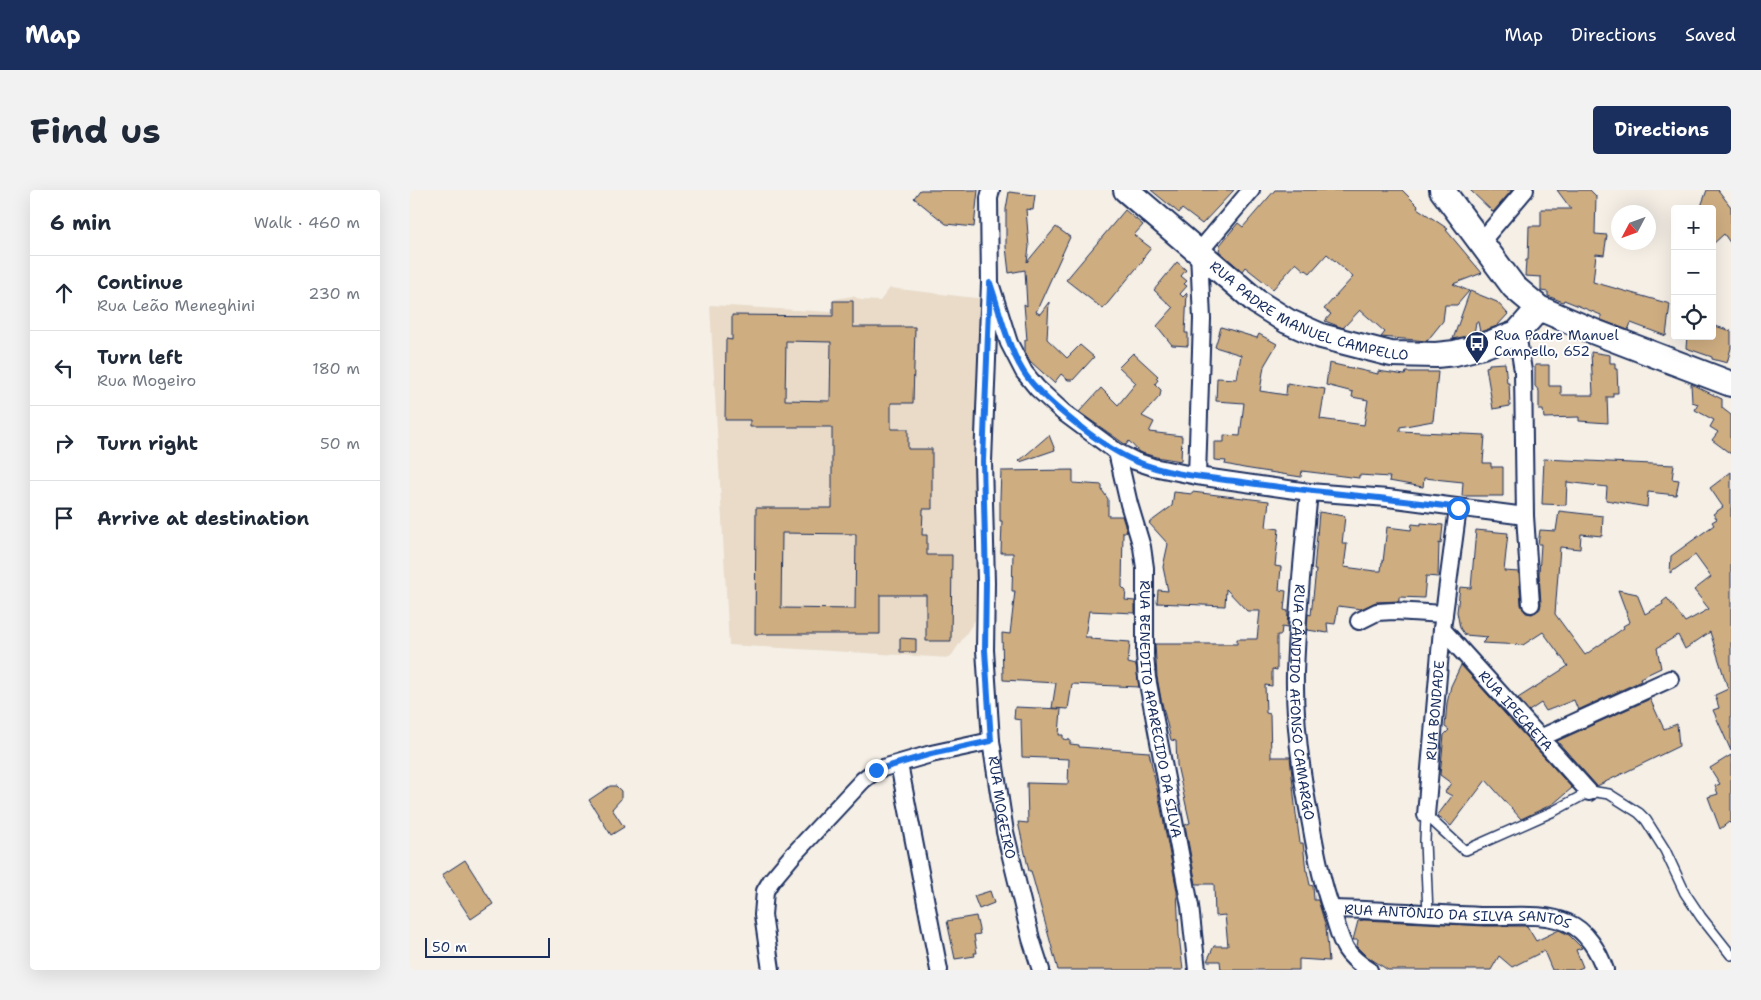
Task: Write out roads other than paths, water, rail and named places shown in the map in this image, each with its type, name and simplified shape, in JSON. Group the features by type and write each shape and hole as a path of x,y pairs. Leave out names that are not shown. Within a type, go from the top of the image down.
{"main road":[{"name":"RUA PADRE MANUEL CAMPELLO","path":"1126,190 1257,302 1287,320 1321,336 1361,348 1391,354 1436,355 1483,346 1517,333"},
{"path":"1442,190 1514,286 1539,308 1595,332 1730,380"},
{"path":"1517,333 1539,308"}],"street":[{"name":"RUA MOGEIRO","path":"991,190 989,198 990,283 983,461 986,583 985,650 991,741 1005,832 1031,939 1041,970"},
{"path":"1197,476 1202,319 1199,252 1251,190"},
{"path":"1480,242 1525,190"},
{"path":"990,283 1009,343 1024,372 1037,388 1063,412 1117,452 1153,467 1197,476 1309,492 1388,498 1526,516"},
{"path":"1517,333 1523,371 1526,516 1531,604"},
{"name":"RUA BENEDITO APARECIDO DA SILVA","path":"1117,452 1143,555 1145,568 1145,655 1148,685 1190,906 1197,970"},
{"name":"RUA CÂNDIDO AFONSO CAMARGO","path":"1309,492 1300,583 1295,673 1298,745 1301,776 1320,876 1332,909"},
{"name":"RUA BONDADE","path":"1426,815 1443,621 1458,508"},
{"path":"1360,621 1377,612 1394,611 1443,621"},
{"name":"RUA IPECAETA","path":"1443,621 1540,738 1590,792"},
{"path":"1540,738 1670,679"},
{"path":"771,970 763,915 765,891 771,881 863,780 876,770 991,741"},
{"path":"899,764 939,970"},
{"name":"RUA ANTÔNIO DA SILVA SANTOS","path":"1370,970 1350,957 1343,945 1332,909 1393,910 1428,914 1556,919 1578,928 1601,959 1605,970"}],"lane":[{"path":"1426,815 1466,850 1554,811 1590,792 1609,794 1639,813 1652,829 1694,908 1731,955"},
{"name":"RUA BONDADE","path":"1426,815 1425,841 1428,914"}],"place":[{"name":"Rua Padre Manuel Campello, 652","path":"1477,364"}]}
